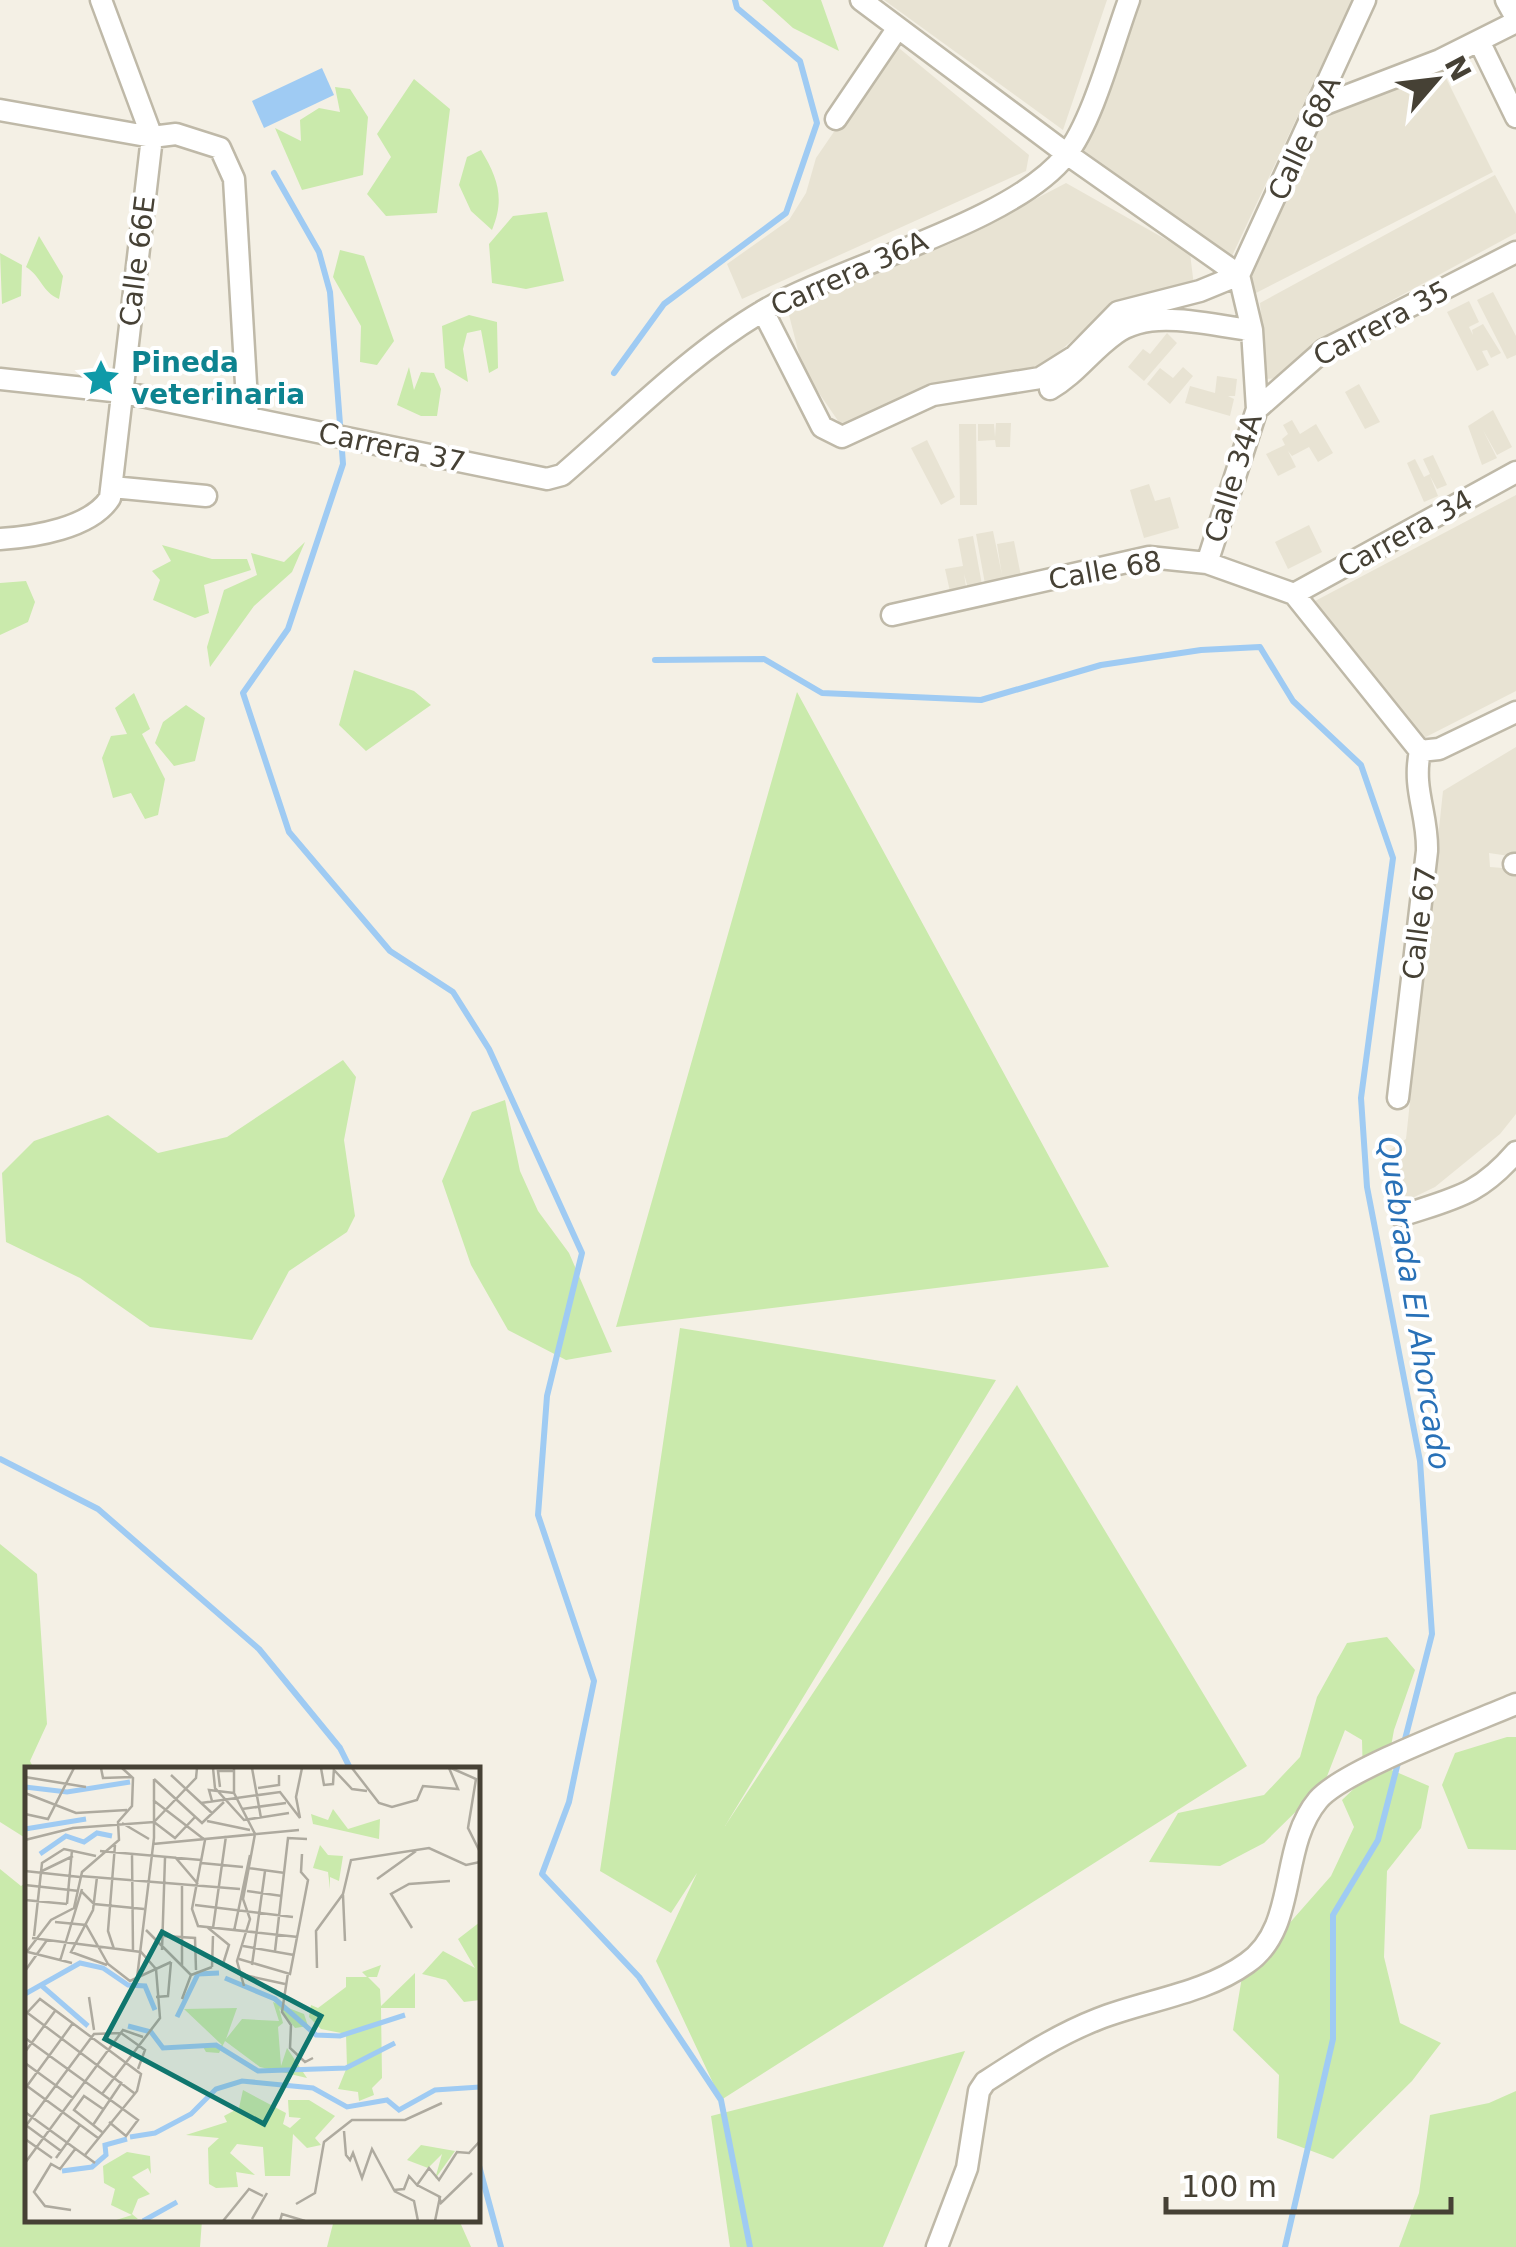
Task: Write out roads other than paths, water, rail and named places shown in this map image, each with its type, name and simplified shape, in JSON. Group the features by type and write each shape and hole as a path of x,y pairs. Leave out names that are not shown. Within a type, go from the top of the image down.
{"street":[{"name":"Calle 66E","path":"101,0 152,137 112,487"},
{"path":"862,0 1067,154 1239,275"},
{"path":"1067,154 1079,134 1130,0"},
{"name":"Calle 68A","path":"1239,275 1320,106 1365,0"},
{"path":"1320,106 1440,60 1516,20 1506,0"},
{"path":"836,119 897,29"},
{"path":"1479,40 1516,117"},
{"path":"0,110 152,137 176,134 220,148 230,162 248,418"},
{"name":"Carrera 36A","path":"546,479 562,475 685,370 763,310 997,206 1067,154"},
{"name":"Carrera 35","path":"1257,410 1324,350 1516,252"},
{"path":"763,310 822,426 842,437 933,395 1040,378 1075,356 1118,312 1200,291 1239,275"},
{"name":"Calle 34A","path":"1207,563 1257,410 1252,330 1239,275"},
{"path":"1050,389 1073,376 1095,351 1131,324 1168,321 1252,330"},
{"name":"Carrera 37","path":"0,379 122,392 546,479"},
{"name":"Carrera 34","path":"1294,594 1516,472"},
{"path":"0,539 102,512 112,487 206,496"},
{"name":"Calle 68","path":"892,615 1149,557 1207,563 1294,594"},
{"path":"1294,594 1420,751 1439,750 1516,712"},
{"name":"Calle 67","path":"1398,1098 1428,851 1428,824 1414,781 1420,751"},
{"path":"1402,1216 1469,1194 1491,1181 1516,1152"},
{"path":"937,2247 968,2168 978,2091 985,2082 1047,2042 1082,2026 1218,1979 1248,1963 1276,1929 1289,1860 1319,1799 1408,1750 1516,1704"}],"water":[{"path":"322,68 334,95 264,128 252,101"}],"waterway":[{"name":"Quebrada El Ahorcado","path":"614,373 664,304 786,213 817,123 800,61 737,8 735,0"},
{"path":"274,173 319,252 330,292 343,464 288,629 243,693 289,832 390,951 453,992 489,1049 582,1253 547,1396 538,1515 594,1681 569,1802 542,1874 639,1977 721,2100 750,2247"},
{"name":"Quebrada El Ahorcado","path":"655,660 764,659 822,693 981,700 1101,665 1201,650 1260,647 1293,701 1361,765 1393,858 1361,1098 1367,1187 1420,1461 1432,1634 1403,1747"},
{"path":"0,1459 98,1509 259,1649 340,1748 350,1767"},
{"name":"Quebrada El Ahorcado","path":"1285,2247 1333,2039 1333,1915 1378,1840 1399,1759"},
{"path":"480,2169 501,2247"}],"place":[{"name":"Pineda veterinaria","path":"101,378"}]}
